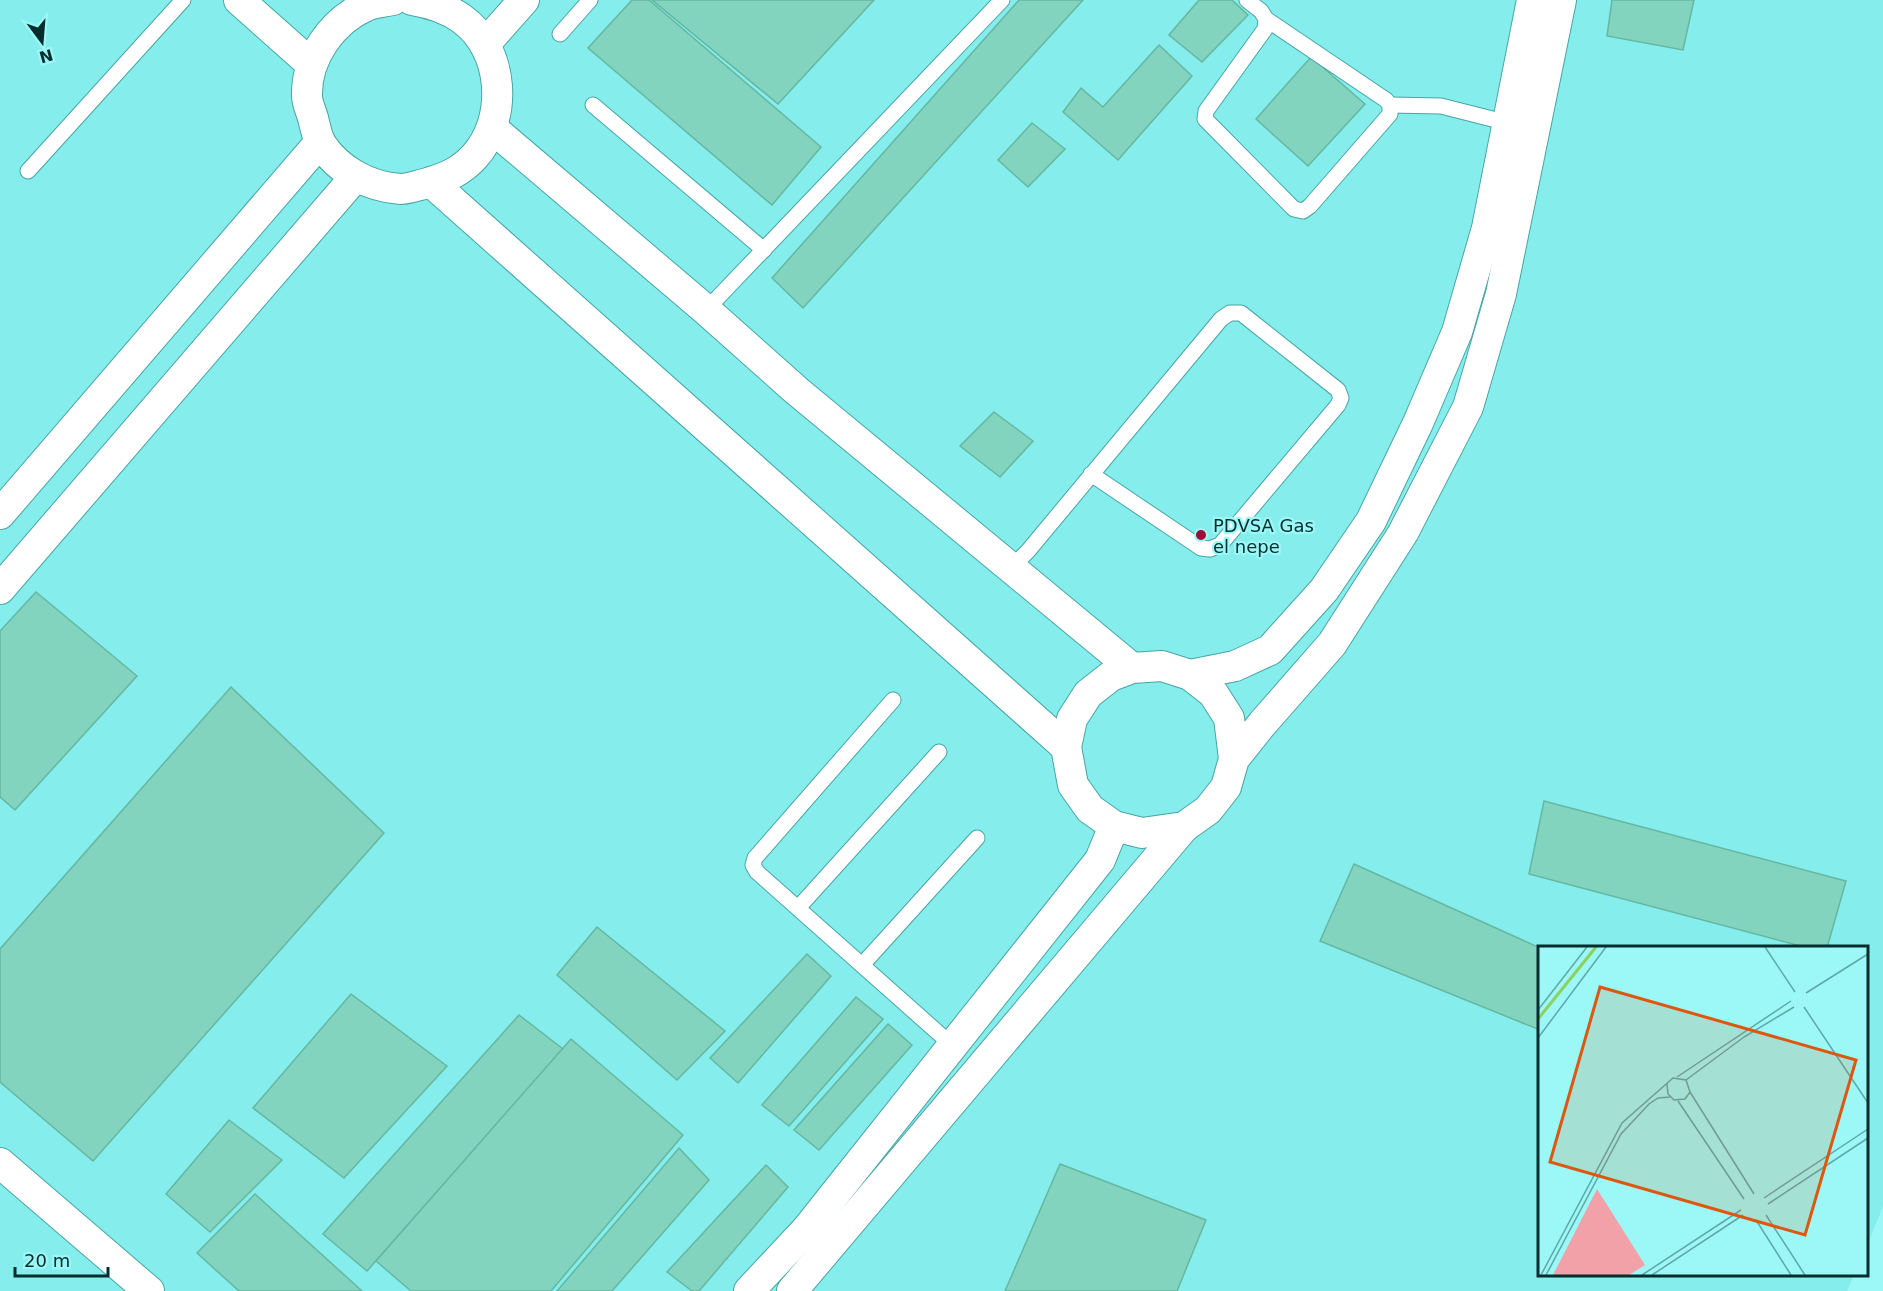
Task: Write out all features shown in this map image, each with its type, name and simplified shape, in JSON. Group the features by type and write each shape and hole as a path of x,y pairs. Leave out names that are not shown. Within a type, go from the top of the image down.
{"street":[{"path":"238,0 312,64"},
{"path":"375,2 352,13 328,35 312,64 307,97 320,142 341,167 370,184 403,189 449,177 475,156 492,128 499,95 497,75 471,10 412,0"},
{"path":"485,44 524,0"},
{"path":"792,1291 1184,827 1208,810 1226,787 1234,759 1332,644 1403,533 1468,407 1502,294 1521,127 1532,0"},
{"path":"1190,675 1235,666 1270,650 1324,590 1371,521 1418,423 1456,332 1487,228 1562,0"},
{"path":"492,128 706,310 797,391 1132,668"},
{"path":"0,514 320,142"},
{"path":"0,589 356,176"},
{"path":"431,182 1066,747"},
{"path":"57,448 93,482"},
{"path":"1184,827 1142,833 1114,826 1090,809 1073,785 1066,747 1072,718 1088,694 1111,676 1132,668 1162,666 1190,675 1213,693 1228,718 1234,759"},
{"path":"749,1291 807,1228 1100,860 1114,826"},
{"path":"0,1163 149,1291"}],"lane":[{"path":"28,171 183,0"},
{"path":"561,34 590,0"},
{"path":"706,310 1002,0"},
{"path":"1247,0 1261,11 1266,19 1386,100 1390,105 1390,114 1310,206 1303,210 1294,209 1205,119 1206,111 1265,29 1266,19"},
{"path":"593,105 764,250"},
{"path":"1390,105 1441,105 1521,127"},
{"path":"1011,568 1028,551 1091,474 1221,319 1230,313 1241,313 1338,390 1341,398 1338,405 1220,545 1210,549 1201,548 1091,474"},
{"path":"893,700 754,858 753,865 757,872 953,1046"},
{"path":"798,908 939,752"},
{"path":"862,965 977,838"}],"shaded area":[{"path":"0,0 1883,0 1883,1207 1868,1243 1868,946 1538,946 1538,1276 1854,1276 1847,1291 0,1291"}],"building":[{"path":"632,0 649,0 821,147 772,205 588,48"},
{"path":"652,0 874,0 778,104"},
{"path":"1019,0 1083,0 803,308 772,278"},
{"path":"1199,0 1232,0 1248,15 1202,62 1169,35"},
{"path":"1612,0 1694,0 1683,50 1607,36"},
{"path":"1159,45 1192,76 1118,160 1063,112 1081,88 1103,107"},
{"path":"1311,57 1365,104 1308,166 1256,119"},
{"path":"1032,123 1065,149 1028,187 998,160"},
{"path":"994,412 1033,441 1000,477 960,446"},
{"path":"36,592 137,676 15,810 0,797 0,631"},
{"path":"231,687 384,833 93,1161 0,1082 0,949"},
{"path":"1544,801 1846,881 1828,946 1800,946 1529,874"},
{"path":"1354,864 1538,947 1538,1029 1320,941"},
{"path":"597,927 725,1031 677,1080 557,975"},
{"path":"807,954 831,976 738,1083 710,1058"},
{"path":"351,994 447,1066 344,1178 253,1108"},
{"path":"856,997 883,1019 789,1126 762,1105"},
{"path":"519,1015 563,1049 367,1271 323,1234"},
{"path":"888,1024 912,1045 819,1150 794,1130"},
{"path":"571,1039 683,1135 551,1291 411,1291 376,1261"},
{"path":"229,1120 282,1160 210,1232 166,1194"},
{"path":"679,1148 709,1180 612,1291 557,1291"},
{"path":"1060,1164 1206,1220 1177,1291 1005,1291"},
{"path":"766,1165 788,1187 699,1291 692,1291 667,1272"},
{"path":"255,1194 362,1291 239,1291 197,1253"}],"place":[{"name":"PDVSA Gas el nepe","path":"1201,535"}]}
